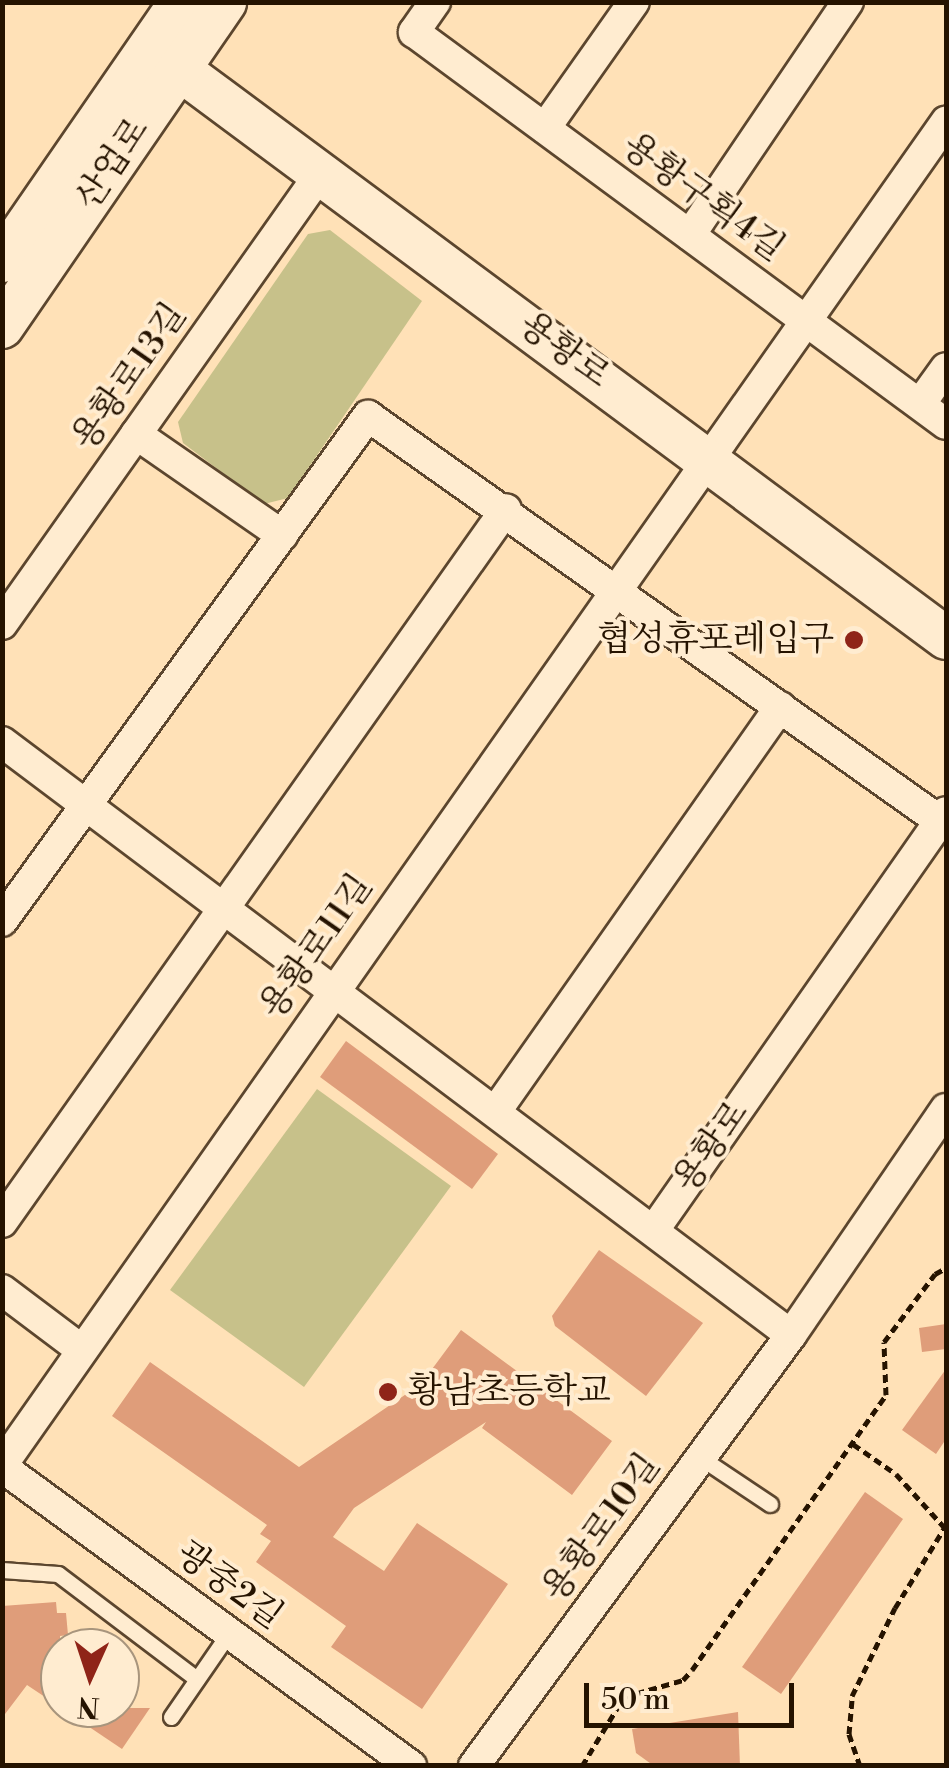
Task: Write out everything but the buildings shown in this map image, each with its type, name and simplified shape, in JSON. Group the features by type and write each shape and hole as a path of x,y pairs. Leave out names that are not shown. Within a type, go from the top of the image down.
{"street":[{"path":"2,261 181,2"},
{"name":"산업로","path":"2,326 225,2"},
{"name":"용황구획4길","path":"435,2 414,32 946,424"},
{"path":"545,128 634,2"},
{"path":"690,235 848,2"},
{"name":"용황로","path":"179,69 710,456 946,638"},
{"name":"용황로11길","path":"2,1466 79,1348 710,456 810,323 946,122"},
{"name":"용황로13길","path":"2,624 320,174"},
{"path":"920,404 946,368"},
{"path":"2,921 368,416 616,589"},
{"path":"136,434 282,534"},
{"path":"2,1222 506,510"},
{"name":"용황로","path":"616,589 943,817 656,1227"},
{"path":"496,1111 780,707"},
{"path":"2,742 225,907 332,992 656,1227 791,1335"},
{"name":"용황로10길","path":"474,1766 791,1335 946,1110"},
{"path":"2,1290 79,1348"},
{"name":"광중2길","path":"2,1466 410,1766"}],"lane":[{"path":"701,1458 770,1504"},
{"path":"2,1570 58,1574 198,1680"},
{"path":"172,1718 229,1633"}],"path":[{"path":"852,1443 896,1474 946,1528 894,1608 852,1696 849,1734 860,1766"}],"shaded area":[{"path":"330,230 422,301 288,498 264,504 183,443 178,422 308,234"},
{"path":"317,1089 451,1186 304,1387 170,1290"}],"place":[{"name":"협성휴포레입구","path":"854,640"},
{"name":"황남초등학교","path":"388,1392"}]}
